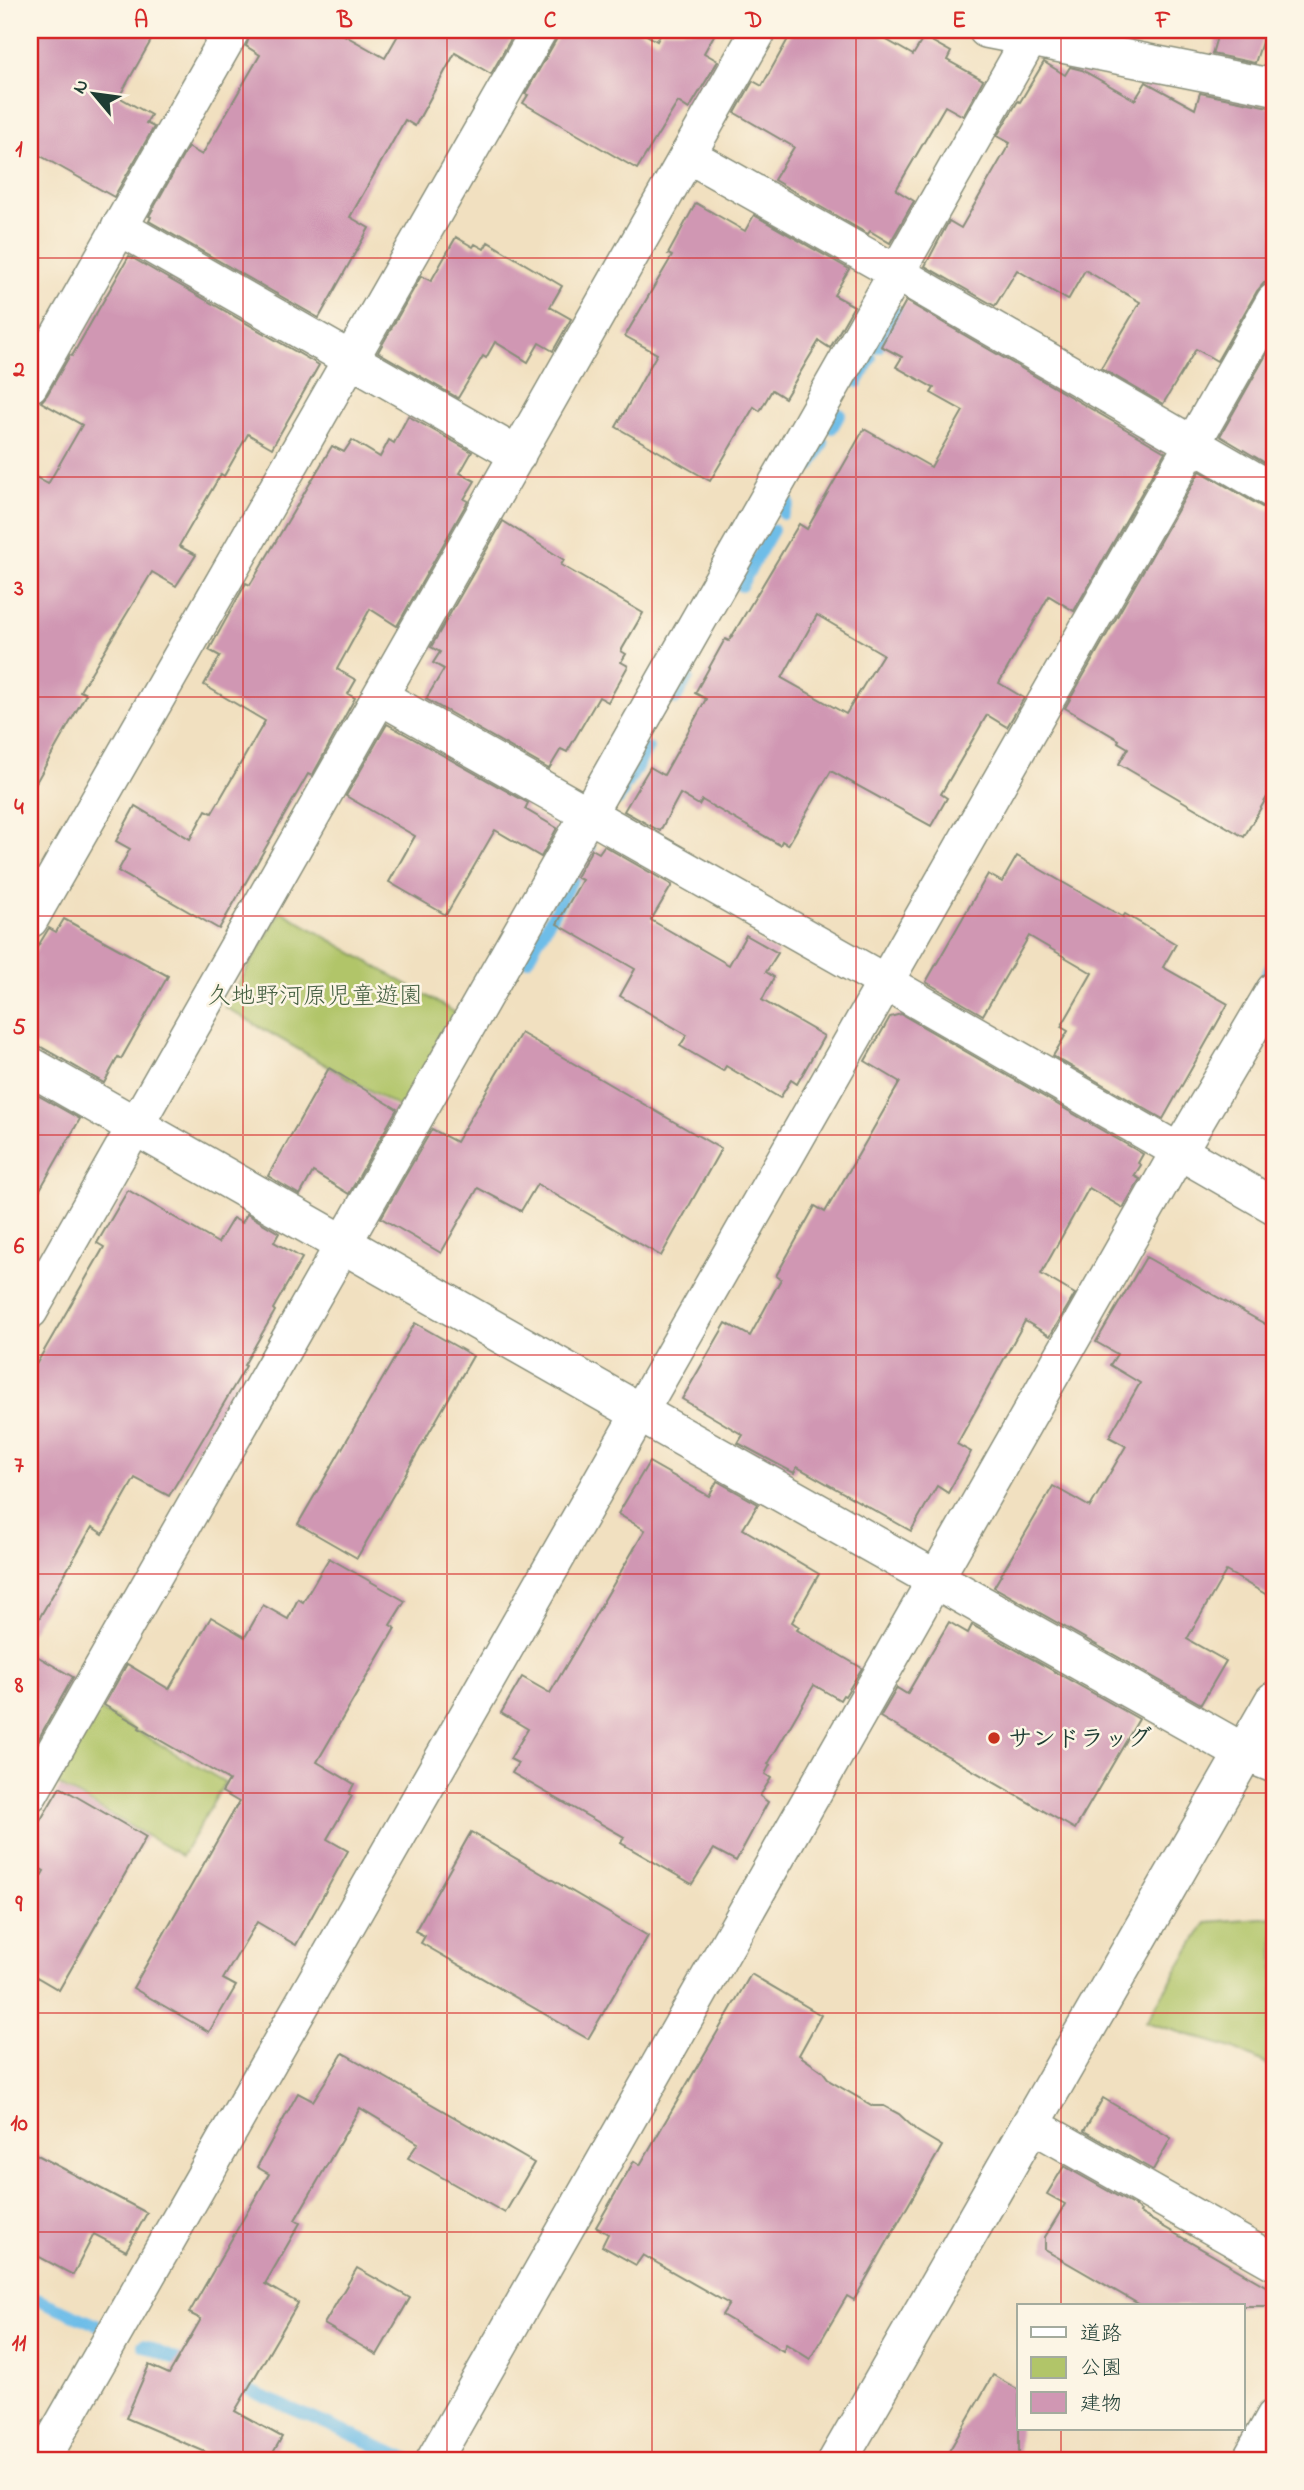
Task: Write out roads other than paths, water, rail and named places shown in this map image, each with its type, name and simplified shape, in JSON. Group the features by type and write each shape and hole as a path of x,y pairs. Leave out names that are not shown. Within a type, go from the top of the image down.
{"street":[{"path":"30,384 232,30"},
{"path":"30,920 539,30"},
{"path":"30,1311 759,30"},
{"path":"986,30 1274,87"},
{"path":"30,1794 1029,40"},
{"path":"688,155 1274,491"},
{"path":"119,228 518,455"},
{"path":"42,2460 642,1414 1274,301"},
{"path":"381,698 589,813 1274,1206"},
{"path":"434,2460 1179,1151 1274,990"},
{"path":"30,1066 935,1580 1259,1759"},
{"path":"838,2460 1031,2124 1259,1759 1274,1700"},
{"path":"1031,2124 1274,2262"},
{"path":"1250,2460 1274,2417"}],"waterway":[{"path":"878,347 898,312"},
{"path":"858,382 871,358"},
{"path":"832,428 840,414"},
{"path":"810,466 823,443"},
{"path":"783,514 789,503"},
{"path":"741,586 773,530"},
{"path":"676,699 688,678"},
{"path":"628,783 648,748"},
{"path":"618,800 623,792"},
{"path":"527,960 590,849"},
{"path":"1260,987 1274,962"},
{"path":"30,2296 95,2324"},
{"path":"143,2345 191,2366"},
{"path":"234,2384 410,2460"}],"place":[{"name":"サンドラッグ","path":"994,1738"}],"park label":[{"name":"久地野河原児童遊園","path":"315,995"}]}
